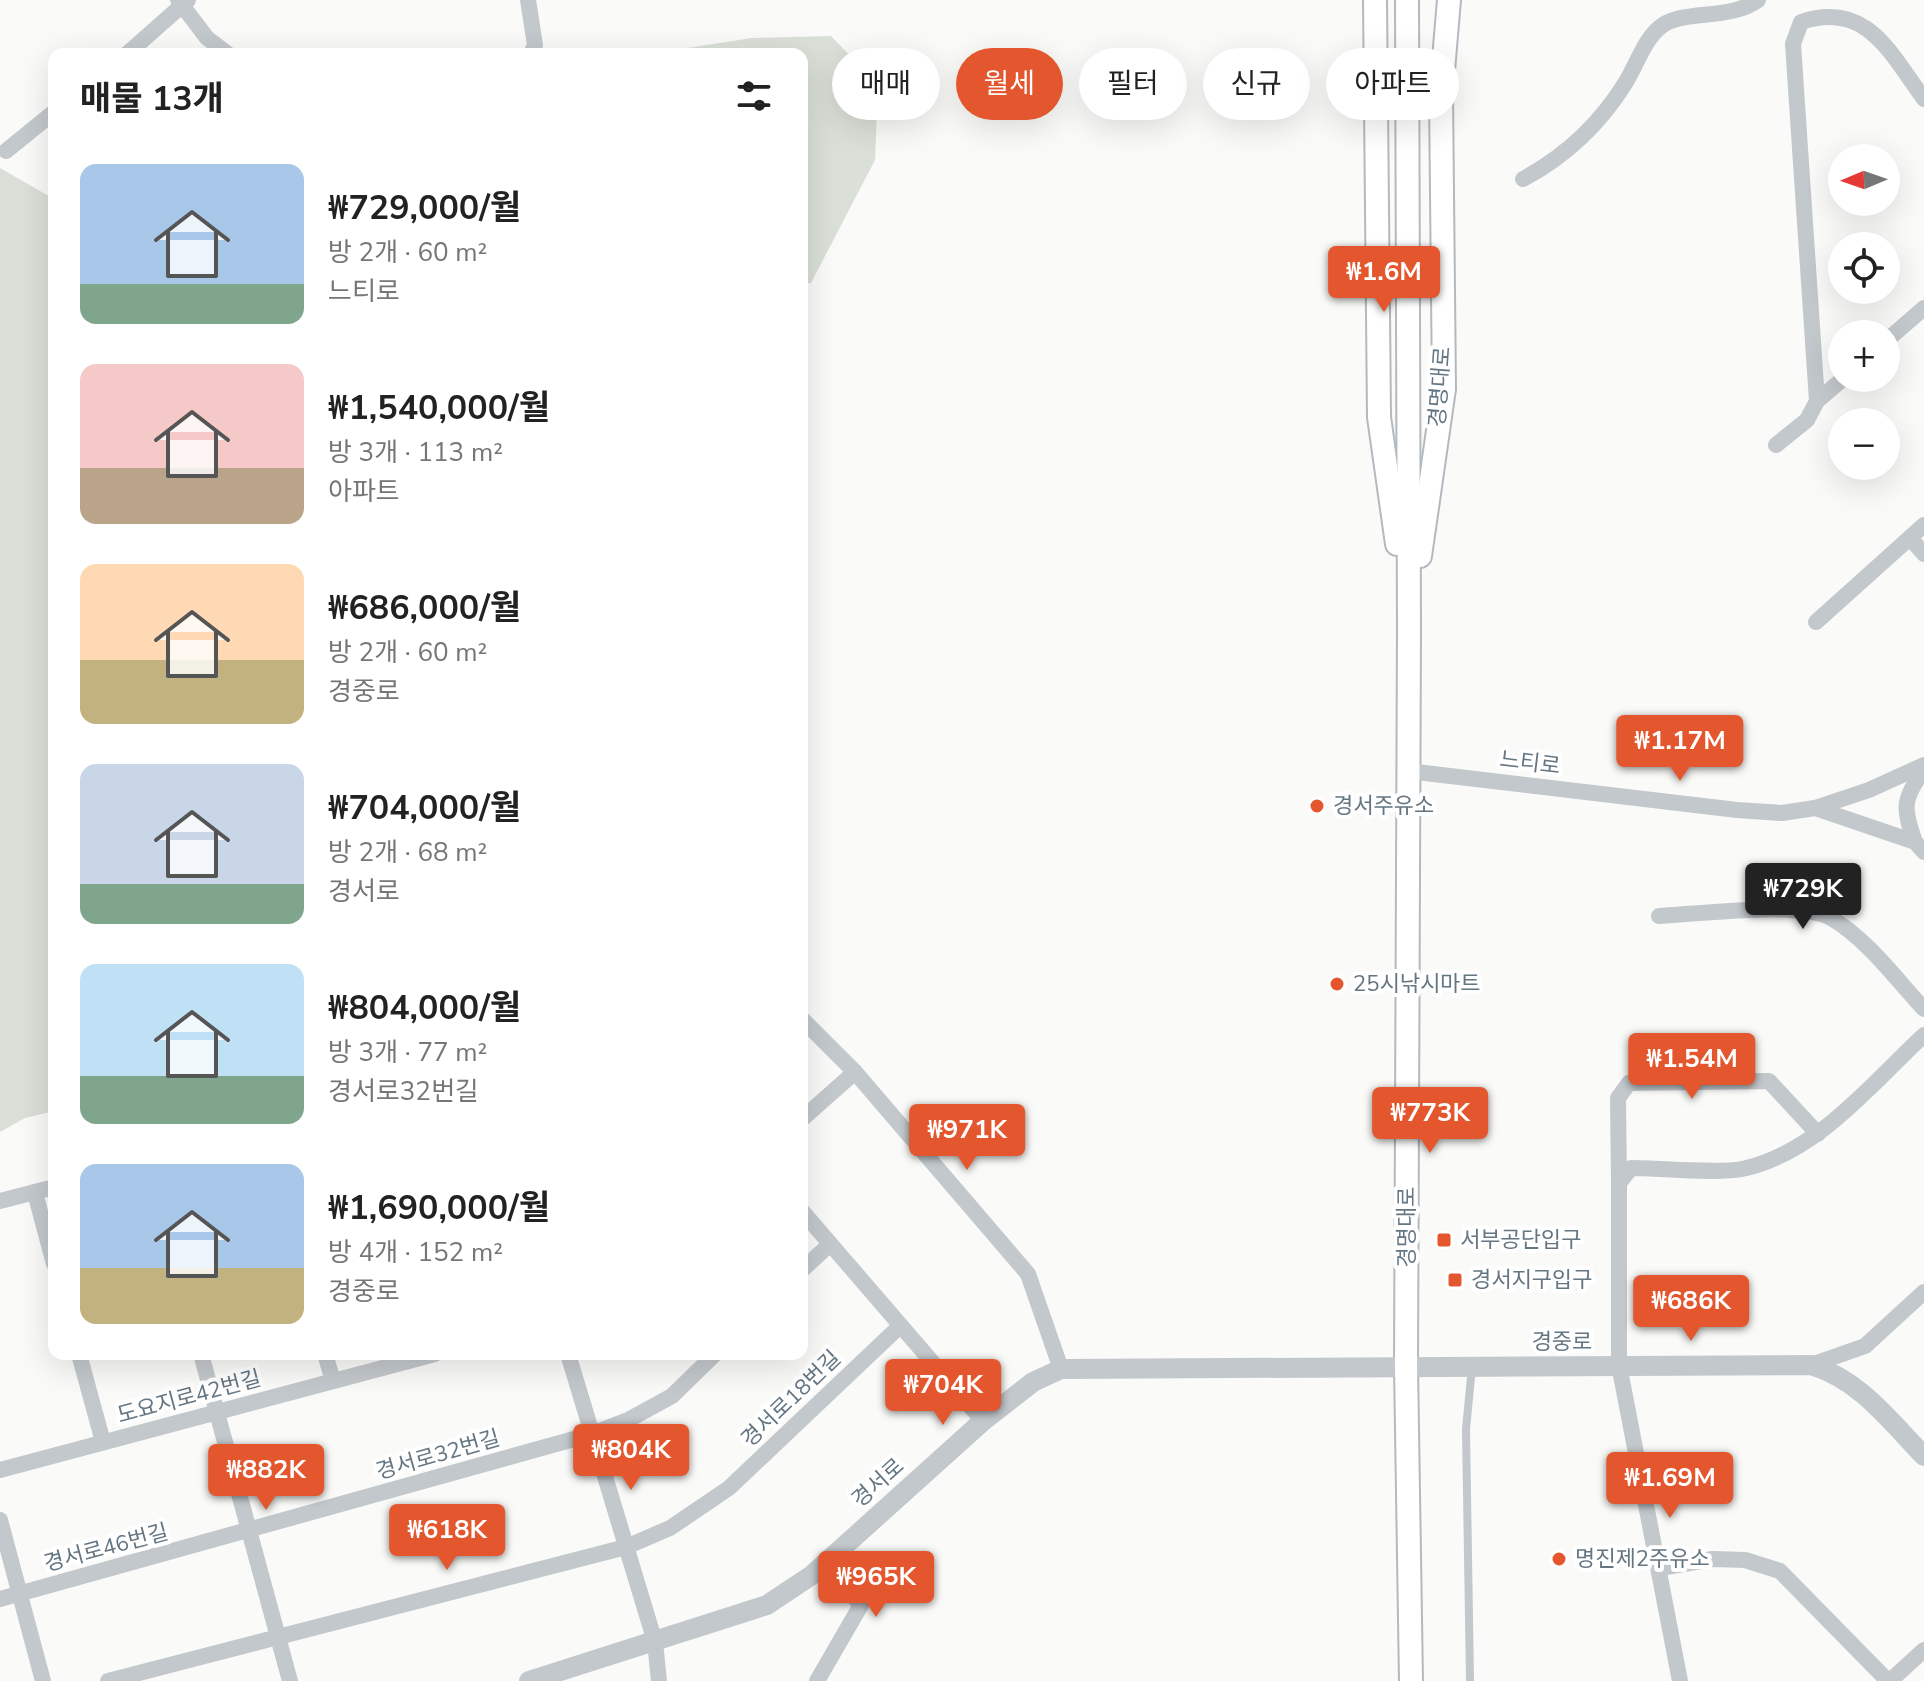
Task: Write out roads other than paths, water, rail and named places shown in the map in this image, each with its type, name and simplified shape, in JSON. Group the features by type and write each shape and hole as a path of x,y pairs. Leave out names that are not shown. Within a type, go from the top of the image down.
{"main road":[{"name":"경명대로","path":"1375,0 1379,417 1409,629"},
{"name":"경명대로","path":"1407,0 1409,629 1406,1366 1411,1681"},
{"name":"경명대로","path":"1409,629 1444,389 1441,94 1449,0"}],"street":[{"path":"528,0 534,48"},
{"path":"1523,179 1545,167 1593,128 1626,81 1650,39 1664,24 1745,9 1758,0"},
{"path":"133,48 183,2 207,38 220,48"},
{"path":"1817,401 1793,44 1801,22 1820,14 1846,14 1864,22 1924,99"},
{"path":"6,151 48,117"},
{"path":"1900,329 1924,308"},
{"path":"1776,445 1807,420 1817,401 1828,392"},
{"path":"1816,622 1924,525"},
{"path":"1910,538 1924,554"},
{"path":"1815,808 1924,768"},
{"path":"1919,847 1905,815 1906,799 1924,768"},
{"name":"느티로","path":"1408,771 1737,810 1782,813 1815,808 1919,847"},
{"path":"1659,916 1771,910 1808,911 1829,916 1853,934 1924,1009"},
{"path":"808,1025 855,1072 1028,1274 1061,1369"},
{"path":"1619,1183 1631,1168 1739,1170 1784,1156 1818,1134 1924,1035"},
{"path":"808,1114 855,1072"},
{"path":"1680,1681 1619,1365 1618,1098 1629,1083 1769,1081 1818,1134"},
{"path":"0,1201 48,1189"},
{"path":"35,1193 48,1242"},
{"path":"808,1218 983,1421"},
{"path":"808,1264 830,1244"},
{"path":"1811,1365 1865,1346 1924,1292"},
{"name":"경서로18번길","path":"626,1547 670,1528 729,1488 900,1326"},
{"name":"도요지로42번길","path":"81,1360 103,1442"},
{"path":"203,1360 290,1681"},
{"path":"327,1360 333,1381"},
{"name":"도요지로42번길","path":"0,1470 412,1360"},
{"path":"570,1360 655,1642 659,1681"},
{"path":"592,1434 628,1420 672,1396 709,1360"},
{"name":"경중로","path":"1406,1366 1811,1365 1835,1372 1855,1385 1924,1456"},
{"name":"경서로","path":"536,1680 767,1605 825,1563 983,1421 1033,1382 1061,1369 1406,1366"},
{"name":"경서로32번길","path":"251,1531 592,1434"},
{"path":"0,1520 43,1681"},
{"name":"경서로46번길","path":"0,1599 251,1531"},
{"path":"108,1681 626,1547"},
{"path":"1660,1568 1713,1559 1745,1560 1780,1571 1889,1681 1924,1650"},
{"path":"817,1681 861,1605 825,1563"}],"lane":[{"path":"1470,1681 1466,1429 1472,1366"}],"place":[{"name":"경서주유소","path":"1317,806"},
{"name":"25시낚시마트","path":"1337,984"},
{"name":"서부공단입구","path":"1444,1240"},
{"name":"경서지구입구","path":"1455,1280"},
{"name":"명진제2주유소","path":"1559,1559"}]}
